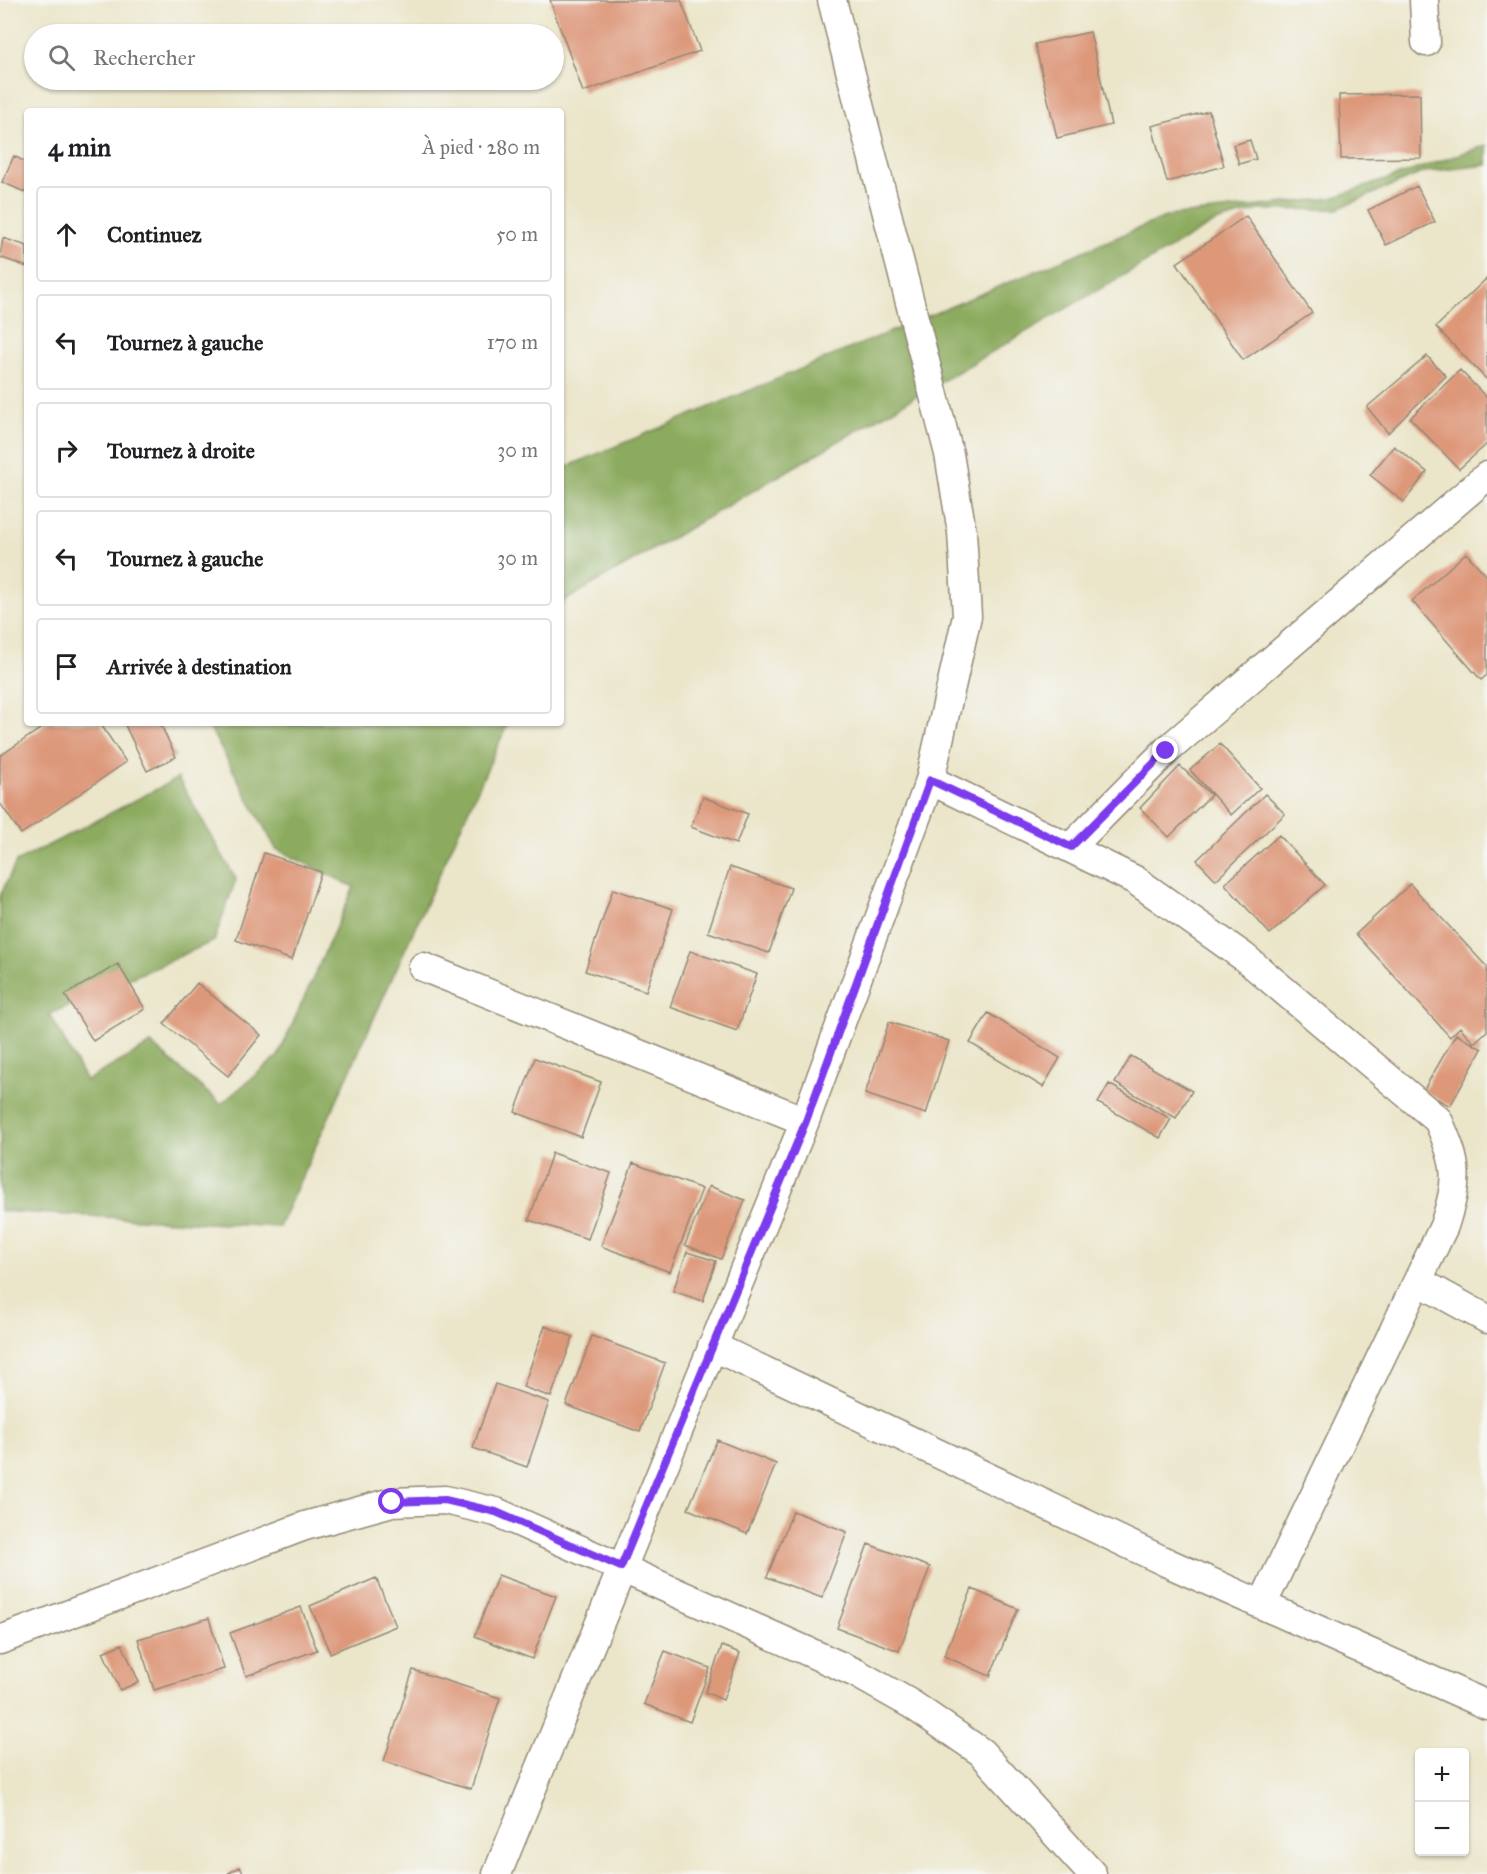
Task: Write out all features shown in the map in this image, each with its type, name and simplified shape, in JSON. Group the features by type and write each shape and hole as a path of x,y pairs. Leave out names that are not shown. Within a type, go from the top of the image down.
{"street":[{"path":"497,1874 523,1815 621,1567 806,1121 930,780 967,616 962,532 949,454 832,0"},
{"path":"1424,0 1426,42"},
{"path":"1071,847 1166,751 1487,476"},
{"path":"930,780 1135,880 1245,957 1438,1120 1454,1155 1455,1190 1444,1226 1262,1605"},
{"path":"423,967 806,1121"},
{"path":"1418,1281 1487,1319"},
{"path":"712,1346 1262,1605 1487,1705"},
{"path":"0,1640 305,1526 392,1502 445,1500 496,1512 856,1673 911,1704 981,1752 1092,1874"}],"green space":[{"path":"1487,145 1487,165 1424,172 1337,209 1259,210 1215,222 564,601 564,468 1168,216 1332,198"},
{"path":"209,726 507,726 279,1227 0,1211 0,896 16,862 178,778 236,879 214,941 50,1014 86,1081 151,1044 221,1104 278,1056 354,887 276,849"}],"building":[{"path":"550,0 681,0 700,51 583,92 564,39 564,24 559,24"},
{"path":"1090,32 1111,125 1057,138 1035,44"},
{"path":"1420,94 1421,158 1341,159 1339,95"},
{"path":"1209,111 1224,166 1167,182 1152,126"},
{"path":"1250,140 1256,159 1239,164 1233,145"},
{"path":"14,156 24,161 24,192 2,182"},
{"path":"1417,186 1435,222 1386,245 1368,210"},
{"path":"1246,216 1312,313 1243,360 1177,263"},
{"path":"3,238 24,245 24,266 0,257"},
{"path":"1487,278 1487,380 1436,327"},
{"path":"1427,356 1446,376 1388,433 1367,407"},
{"path":"1460,370 1487,398 1487,444 1459,469 1410,418"},
{"path":"1394,446 1427,472 1404,502 1370,475"},
{"path":"1466,553 1487,576 1487,675 1481,680 1412,601"},
{"path":"45,726 102,726 126,762 21,834 0,803 0,756"},
{"path":"125,726 161,726 176,757 147,771"},
{"path":"1220,744 1260,788 1231,815 1190,770"},
{"path":"1180,766 1211,795 1169,837 1140,808"},
{"path":"1265,794 1285,814 1216,880 1197,860"},
{"path":"703,797 748,814 736,844 691,827"},
{"path":"1279,835 1325,885 1270,934 1225,884"},
{"path":"264,853 321,872 292,960 236,940"},
{"path":"730,867 791,888 769,953 708,932"},
{"path":"1410,884 1487,967 1487,1031 1474,1043 1460,1027 1450,1037 1356,934"},
{"path":"613,889 673,909 646,991 585,971"},
{"path":"690,951 757,974 737,1031 670,1007"},
{"path":"118,964 145,1009 93,1041 65,995"},
{"path":"197,983 261,1035 228,1076 164,1024"},
{"path":"988,1013 1060,1058 1043,1087 970,1043"},
{"path":"889,1022 949,1041 926,1114 865,1094"},
{"path":"1456,1034 1482,1049 1450,1106 1423,1091"},
{"path":"1131,1056 1192,1091 1176,1118 1115,1083"},
{"path":"535,1058 601,1082 581,1137 515,1112"},
{"path":"1109,1084 1171,1119 1160,1138 1098,1103"},
{"path":"552,1153 611,1173 588,1239 529,1220"},
{"path":"633,1163 702,1189 670,1272 601,1246"},
{"path":"709,1186 745,1200 721,1259 685,1245"},
{"path":"687,1252 716,1261 703,1301 673,1291"},
{"path":"545,1326 573,1337 551,1397 523,1387"},
{"path":"592,1336 665,1363 640,1432 566,1405"},
{"path":"495,1384 549,1402 527,1467 473,1448"},
{"path":"717,1440 776,1464 747,1534 688,1509"},
{"path":"793,1511 847,1532 822,1598 767,1577"},
{"path":"868,1544 930,1567 899,1651 837,1628"},
{"path":"498,1575 556,1596 532,1659 475,1636"},
{"path":"376,1578 396,1626 330,1653 310,1606"},
{"path":"972,1589 1018,1609 990,1676 944,1656"},
{"path":"301,1607 317,1650 246,1676 230,1633"},
{"path":"209,1618 224,1669 154,1690 138,1639"},
{"path":"122,1644 139,1682 120,1690 103,1652"},
{"path":"722,1646 740,1653 723,1700 705,1692"},
{"path":"665,1651 710,1668 690,1722 644,1704"},
{"path":"413,1670 500,1698 471,1789 384,1761"},
{"path":"240,1867 244,1874 227,1874"}],"route":[{"path":"392,1502 445,1500 496,1512 621,1567 806,1121 930,780 1071,847 1166,751"}]}
